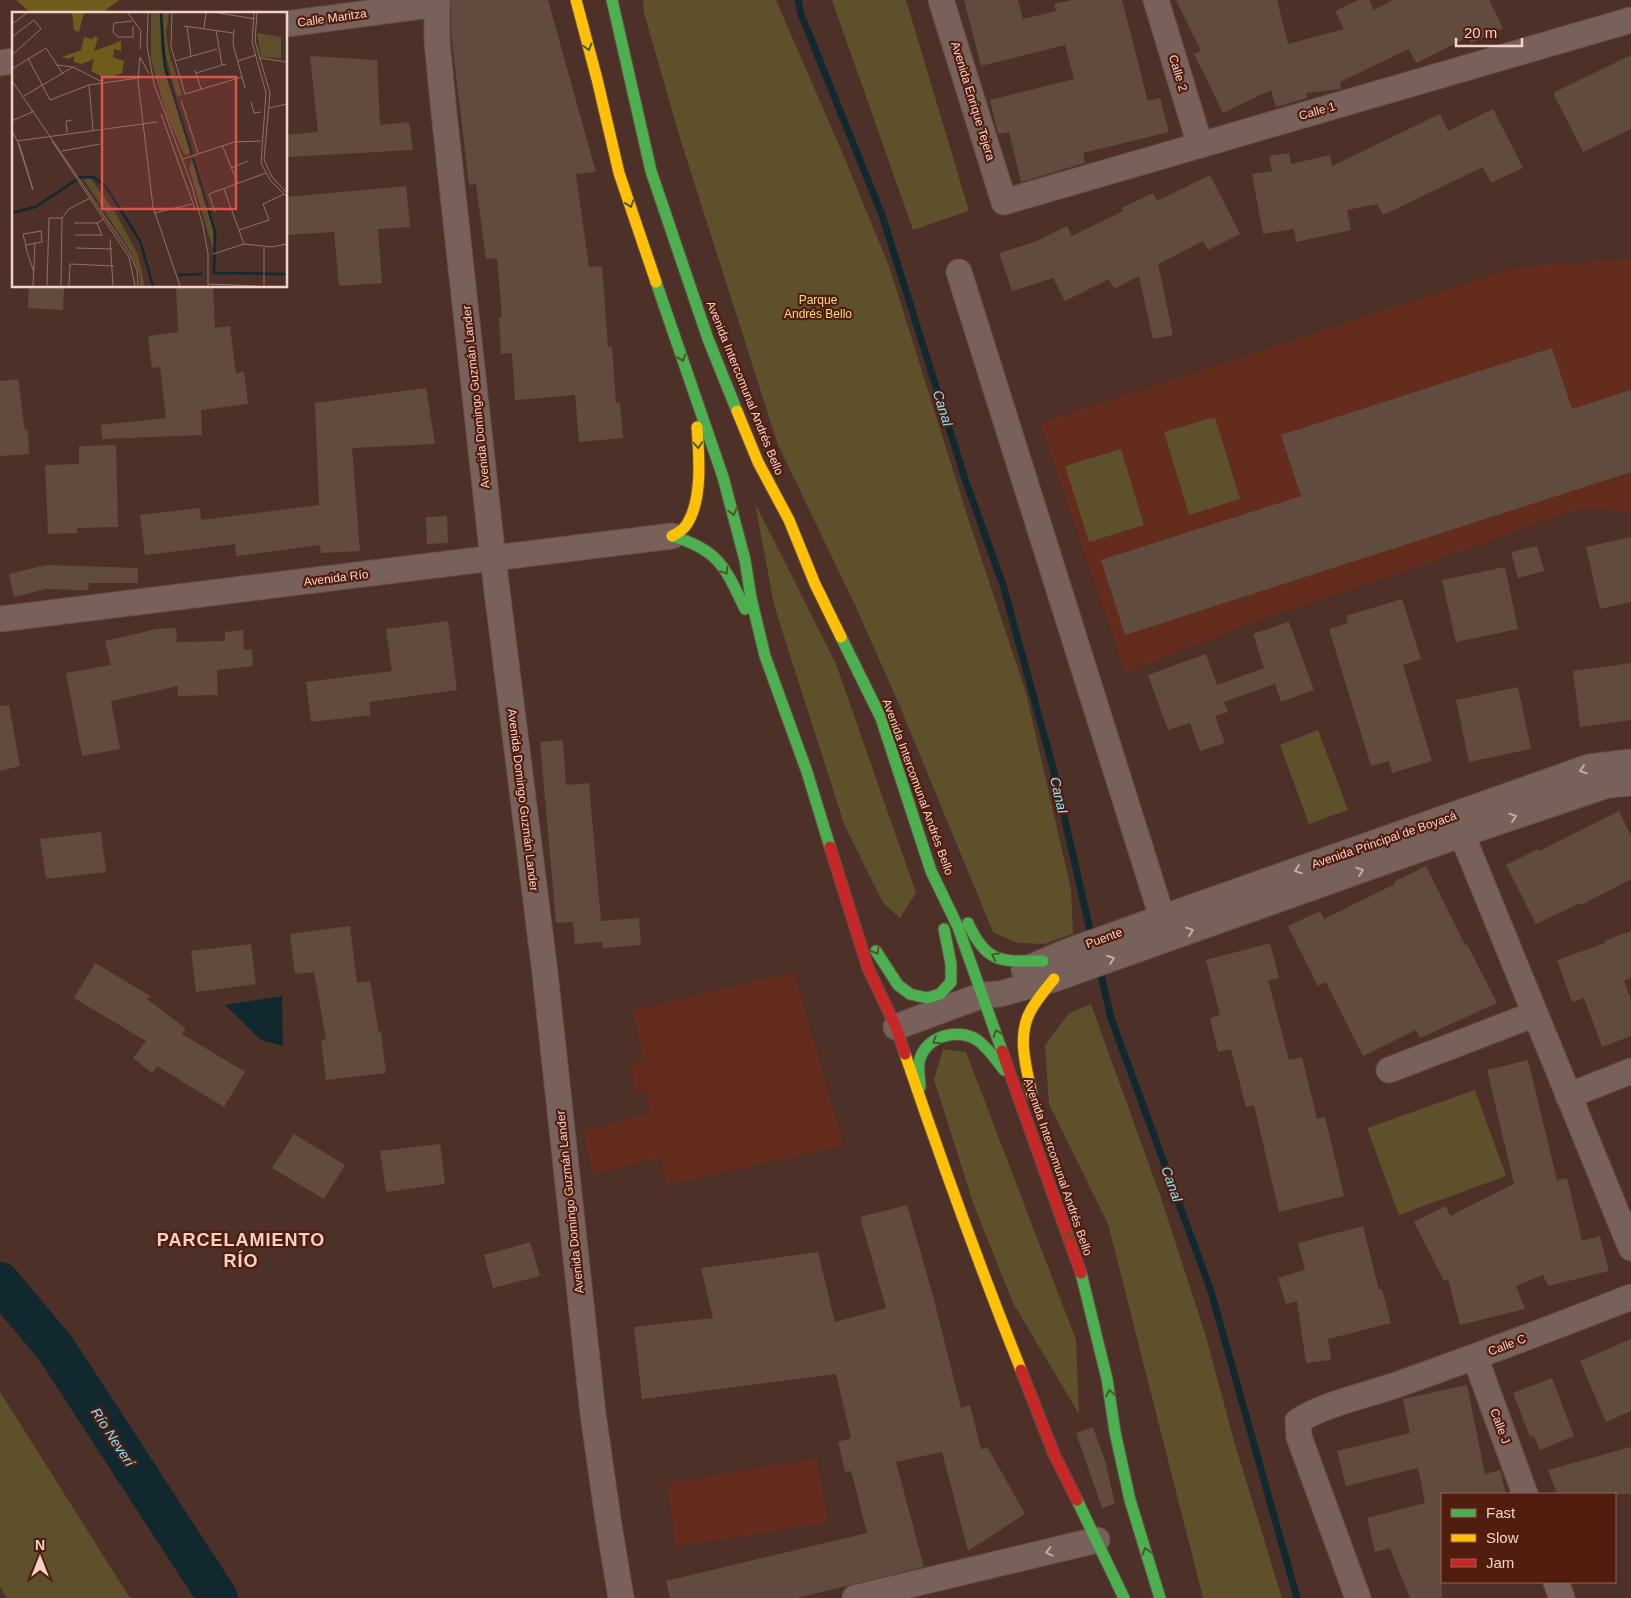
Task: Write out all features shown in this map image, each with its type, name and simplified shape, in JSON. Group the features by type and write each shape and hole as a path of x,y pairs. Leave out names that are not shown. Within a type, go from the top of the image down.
{"main road":[{"path":"576,0 619,173 723,477 745,560 756,623 765,656 807,772 868,968 896,1027 986,1282 1054,1454 1124,1598"},
{"name":"Avenida Intercomunal Andrés Bello","path":"612,0 628,77 651,171 708,339 758,462 789,520 815,584 881,718 931,871 958,927 1084,1281 1107,1379 1130,1500 1160,1598"},
{"path":"672,536 687,525 694,508 699,455 695,396"},
{"path":"672,536 704,548 718,560 731,580 745,610 756,623"},
{"path":"845,892 875,949 898,985 910,994 927,998 940,994 951,982 952,964 931,871"},
{"path":"931,871 947,883 961,906 973,936 987,953 1000,960 1048,970 1040,996 1028,1017 1024,1034 1026,1066 1036,1116 1031,1131"},
{"path":"921,1101 919,1063 926,1048 943,1036 962,1034 980,1042 1014,1083"}],"street":[{"name":"Avenida Enrique Tejera","path":"942,0 1004,202"},
{"name":"Calle 2","path":"1156,0 1200,145"},
{"name":"Calle Maritza","path":"288,24 437,2"},
{"name":"Avenida Domingo Guzmán Lander","path":"437,2 437,41 444,113 493,559 545,973 593,1414 621,1598"},
{"name":"Calle 1","path":"1004,202 1631,20"},
{"path":"959,272 1148,930"},
{"name":"Avenida Río","path":"0,619 672,536"},
{"name":"Avenida Principal de Boyacá","path":"1148,930 1457,825 1589,767 1631,762"},
{"name":"Avenida Principal de Boyacá","path":"1148,930 1457,825 1608,786 1631,783"},
{"path":"1457,825 1631,1248"},
{"name":"Puente","path":"1048,970 1148,930"},
{"path":"896,1027 983,995 997,982 1048,970"},
{"path":"1389,1070 1535,1014"},
{"path":"1568,1096 1631,1071"},
{"name":"Calle C","path":"1358,1598 1299,1437 1298,1422 1311,1413 1475,1357 1631,1297"},
{"name":"Calle J","path":"1475,1357 1525,1493"},
{"path":"855,1598 1097,1540"},
{"path":"1556,1583 1562,1598"}],"shaded area":[{"path":"16,0 119,0 104,12 30,12"},
{"path":"1631,258 1631,512 1581,508 1406,571 1248,624 1125,673 1040,423 1512,268"},
{"path":"794,972 844,1146 666,1185 662,1157 593,1175 583,1131 650,1113 645,1090 635,1093 631,1064 643,1061 633,1010"},
{"path":"817,1458 828,1522 676,1547 666,1483"}],"green space":[{"name":"Parque Andrés Bello","path":"643,0 776,0 889,266 967,515 1026,693 1071,889 1073,934 1044,944 1017,943 993,932 898,702 855,605 778,445 679,135 644,13"},
{"path":"832,0 906,0 969,211 913,230"},
{"path":"1215,417 1240,499 1189,515 1164,432"},
{"path":"1121,449 1144,525 1089,542 1065,466"},
{"path":"755,503 836,664 916,893 900,918 883,903 844,824 774,605"},
{"path":"1318,730 1348,810 1309,824 1280,745"},
{"path":"1091,1004 1160,1195 1205,1333 1234,1441 1282,1598 1203,1598 1108,1224 1049,1104 1045,1045 1069,1013"},
{"path":"943,1049 966,1052 1076,1340 1079,1414 1013,1303 973,1203 934,1079"},
{"path":"1475,1090 1506,1176 1399,1215 1367,1128"},
{"path":"0,1392 130,1598 7,1598 0,1587"}],"water":[{"path":"282,996 283,1046 261,1040 225,1005"}],"building":[{"path":"451,0 548,0 596,172 576,174 589,267 602,266 608,347 612,347 616,403 620,403 623,438 579,442 575,395 515,400 512,353 501,354 499,318 502,318 497,258 486,259 476,184 469,185 451,33"},
{"path":"964,0 1018,0 1023,19 1056,11 1054,4 1072,0 1122,0 1148,101 1160,98 1169,132 1083,153 1085,163 1021,182 1009,132 998,134 990,100 1074,79 1065,45 981,66"},
{"path":"1176,0 1277,0 1288,44 1344,29 1335,11 1358,0 1369,0 1374,10 1393,0 1489,0 1503,28 1471,43 1468,37 1416,63 1409,49 1340,82 1341,89 1306,93 1307,98 1276,107 1271,90 1223,113 1194,54 1201,51"},
{"path":"1631,55 1631,129 1583,152 1553,93"},
{"path":"310,56 377,60 380,125 409,122 413,150 288,157 288,135 318,132"},
{"path":"1493,109 1523,168 1491,183 1483,167 1383,215 1377,204 1347,210 1351,230 1296,242 1294,229 1263,234 1252,174 1272,171 1269,156 1289,153 1291,164 1330,155 1332,166 1440,114 1448,131"},
{"path":"1210,175 1240,234 1208,250 1203,241 1158,264 1173,335 1153,339 1139,276 1114,289 1109,279 1065,301 1053,278 1012,291 999,253 1035,242 1067,226 1072,236 1123,211 1121,208 1153,193 1157,201"},
{"path":"406,186 410,227 378,229 382,283 339,286 334,232 288,235 288,197"},
{"path":"29,288 64,288 63,310 28,308"},
{"path":"176,288 213,288 215,328 230,326 236,373 244,372 248,404 201,410 202,435 102,439 101,425 166,418 160,367 152,368 148,336 178,332"},
{"path":"1552,348 1572,409 1631,390 1631,472 1125,635 1101,560 1301,496 1281,435"},
{"path":"18,379 25,431 28,430 29,454 0,456 0,381"},
{"path":"426,388 435,444 352,448 360,551 321,553 320,545 236,556 235,544 145,555 140,515 200,508 201,520 319,505 315,403"},
{"path":"116,445 118,527 77,528 77,533 48,534 45,465 79,464 79,446"},
{"path":"447,516 448,543 427,544 426,517"},
{"path":"1631,537 1631,602 1600,609 1586,547"},
{"path":"1537,546 1544,571 1518,578 1511,552"},
{"path":"46,565 138,568 138,583 89,583 88,590 46,589 14,597 9,574"},
{"path":"1505,567 1518,629 1456,642 1442,580"},
{"path":"1402,599 1421,659 1403,665 1432,761 1392,773 1389,761 1371,766 1329,629 1348,623 1346,616"},
{"path":"448,621 457,690 369,702 371,715 311,722 306,682 392,671 386,629"},
{"path":"1289,622 1314,690 1281,702 1275,684 1224,702 1228,712 1215,716 1225,743 1200,751 1190,723 1168,730 1148,675 1206,654 1217,685 1264,668 1253,634"},
{"path":"176,628 177,642 225,641 225,632 243,630 244,650 252,649 253,666 217,670 218,695 178,696 178,686 111,701 120,749 82,756 66,673 111,665 105,641 157,629"},
{"path":"1631,663 1631,720 1580,727 1573,671"},
{"path":"1518,687 1531,749 1469,762 1456,700"},
{"path":"9,705 20,766 0,771 0,706"},
{"path":"563,740 566,785 589,783 601,921 639,918 641,945 603,948 602,942 575,944 573,922 556,923 540,742"},
{"path":"1619,811 1631,836 1631,879 1581,905 1580,903 1536,924 1506,865 1538,849 1539,851"},
{"path":"101,832 106,872 46,879 40,839"},
{"path":"1426,866 1465,945 1467,944 1497,1003 1420,1038 1416,1030 1363,1056 1326,982 1318,986 1288,926 1320,911 1324,919 1395,884 1394,882"},
{"path":"350,926 357,983 370,981 379,1033 381,1032 386,1073 326,1080 321,1040 326,1039 314,972 295,974 290,934"},
{"path":"1631,931 1631,978 1624,981 1631,1000 1631,1036 1602,1047 1584,998 1572,1002 1557,960 1605,943 1604,941"},
{"path":"1270,943 1279,978 1268,980 1289,1060 1302,1057 1317,1119 1325,1117 1344,1196 1279,1212 1254,1105 1246,1107 1231,1049 1218,1052 1210,1018 1220,1015 1206,960"},
{"path":"251,944 256,984 196,992 191,951"},
{"path":"95,963 152,997 146,998 186,1029 182,1034 245,1072 224,1107 157,1066 152,1073 133,1058 146,1041 74,998"},
{"path":"1528,1060 1557,1180 1567,1178 1582,1241 1600,1236 1609,1271 1548,1286 1543,1275 1516,1286 1525,1309 1460,1325 1448,1279 1444,1281 1414,1222 1446,1206 1450,1216 1514,1184 1487,1070"},
{"path":"294,1134 345,1165 324,1199 272,1168"},
{"path":"440,1144 445,1184 386,1192 380,1151"},
{"path":"907,1205 933,1296 961,1408 970,1405 981,1449 988,1448 1025,1514 968,1551 942,1452 896,1462 924,1567 797,1598 670,1598 666,1581 867,1533 851,1471 845,1472 838,1442 851,1438 836,1374 642,1399 634,1327 713,1318 701,1268 818,1252 835,1322 886,1308 860,1217"},
{"path":"1363,1226 1379,1290 1382,1289 1391,1323 1328,1339 1331,1360 1306,1363 1297,1301 1286,1304 1278,1278 1305,1270 1298,1243"},
{"path":"530,1242 540,1276 493,1288 484,1255"},
{"path":"1631,1339 1631,1411 1606,1422 1580,1361"},
{"path":"1552,1378 1574,1436 1540,1450 1534,1436 1530,1437 1513,1393"},
{"path":"1467,1385 1485,1474 1500,1470 1506,1493 1441,1493 1442,1598 1410,1598 1390,1548 1375,1552 1367,1518 1425,1503 1418,1468 1346,1486 1337,1451 1410,1433 1403,1399"},
{"path":"1093,1427 1106,1464 1115,1504 1102,1508 1076,1433"},
{"path":"1631,1447 1631,1494 1557,1493 1548,1470"}],"waterway":[{"name":"Canal","path":"798,0 801,14 882,215 966,482 1003,585 1054,772 1092,939"},
{"name":"Canal","path":"1099,967 1111,1018 1211,1291 1297,1598"},
{"name":"Río Neverí","path":"0,1282 56,1349 218,1598"}],"traffic: fast":[{"path":"612,0 651,171 708,339 737,411"},
{"path":"656,282 723,477 745,560 751,598 765,656 807,772 830,847"},
{"path":"672,536 700,547 719,562 726,571 745,609"},
{"path":"841,637 881,718 931,871 958,927 1002,1051"},
{"path":"968,923 982,947 997,958 1017,961 1043,961"},
{"path":"876,951 898,985 910,994 927,998 940,994 951,982 951,964 944,929"},
{"path":"920,1087 919,1063 922,1054 935,1040 944,1036 954,1034 973,1038 984,1046 1004,1070"},
{"path":"1081,1273 1107,1379 1115,1432 1130,1500 1160,1598"},
{"path":"1077,1500 1124,1598"}],"traffic: slow":[{"path":"576,0 619,173 656,282"},
{"path":"737,411 758,462 789,520 815,584 841,637"},
{"path":"672,536 686,526 696,502 699,477 697,427"},
{"path":"1032,1095 1023,1044 1025,1024 1034,1005 1054,979"},
{"path":"905,1054 932,1133 1021,1370"}],"traffic: jam":[{"path":"830,847 868,968 896,1027 905,1054"},
{"path":"1002,1051 1081,1273"},
{"path":"1021,1370 1054,1454 1077,1500"}],"district":[{"name":"PARCELAMIENTO RÍO","path":"241,1250"}]}
